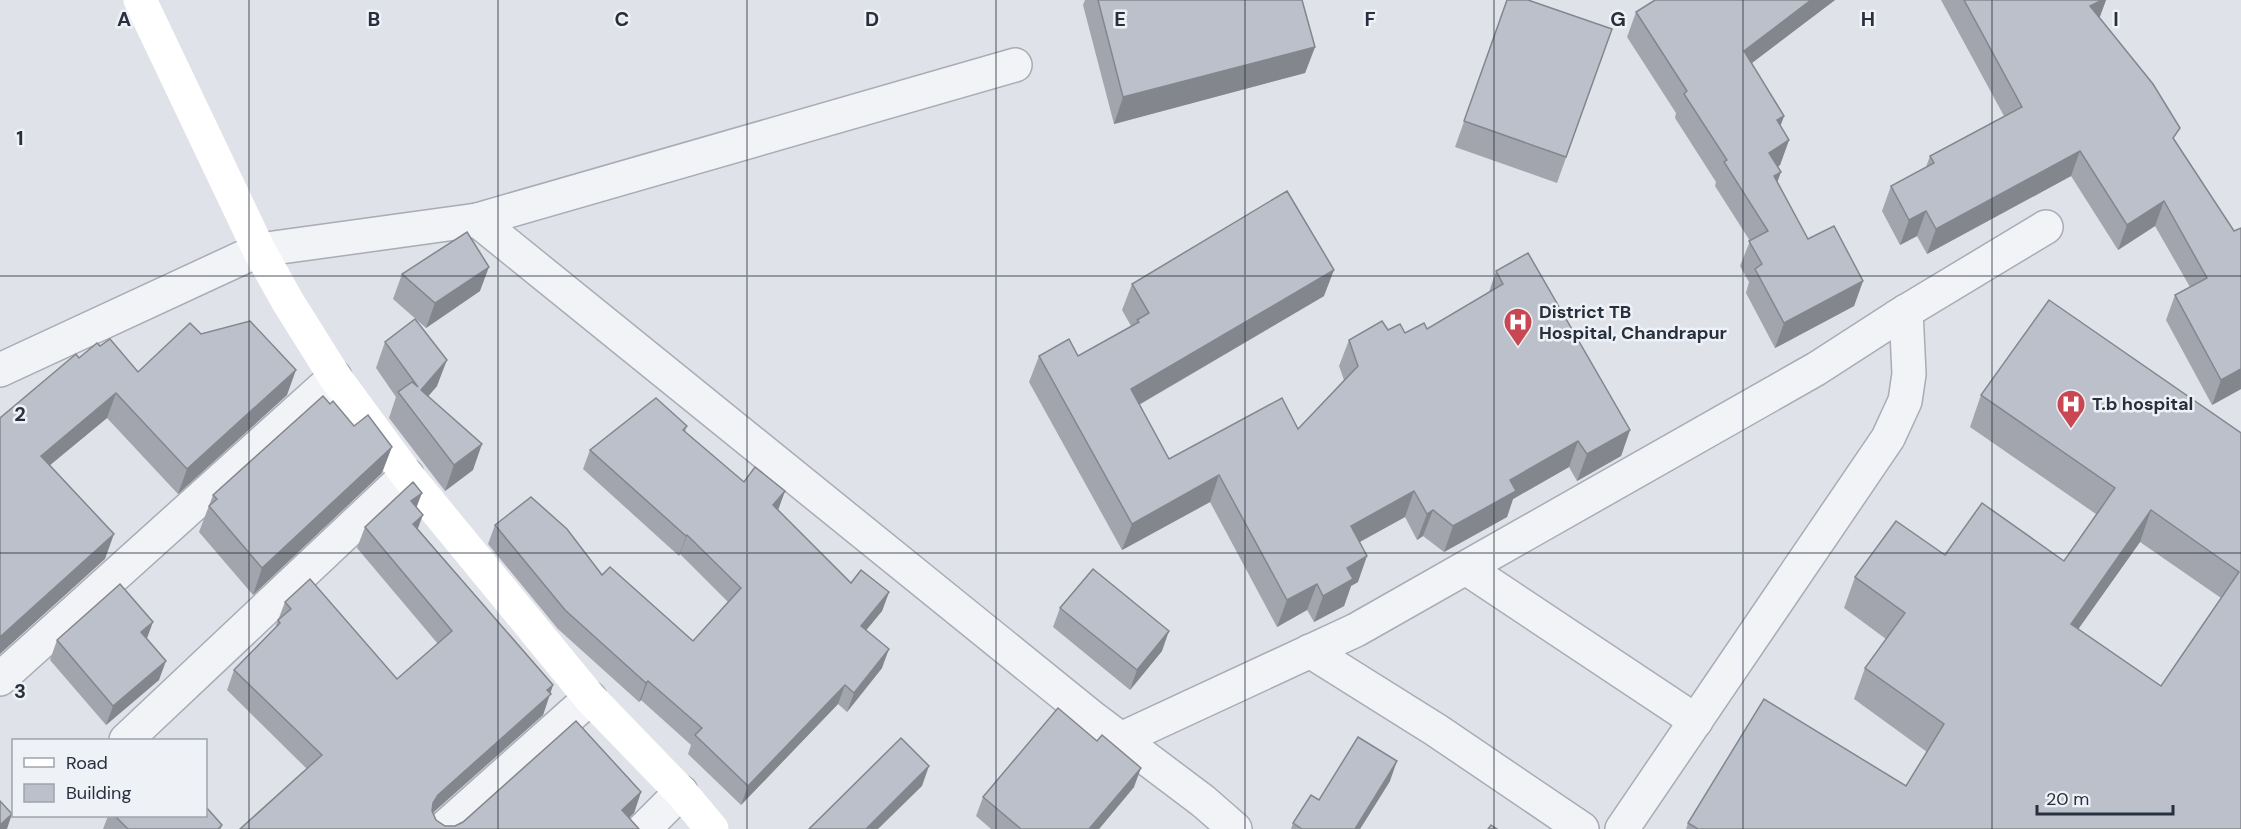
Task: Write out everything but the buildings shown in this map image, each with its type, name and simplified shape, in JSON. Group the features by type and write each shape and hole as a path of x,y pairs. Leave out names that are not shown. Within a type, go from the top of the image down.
{"main road":[{"path":"140,0 259,250 288,302 336,377 407,475 590,698 681,792 712,829"}],"street":[{"path":"0,370 259,250 477,220 1015,65"},
{"path":"477,220 1235,829"},
{"path":"1121,739 1356,630 1816,369 1906,311 2046,227"},
{"path":"1622,829 1888,438 1905,401 1909,374 1906,311"},
{"path":"0,679 336,377"},
{"path":"128,739 407,475"},
{"path":"1466,568 1696,721"},
{"path":"1310,651 1436,730 1582,829"},
{"path":"442,829 590,698"},
{"path":"644,829 681,792"}],"place":[{"name":"District TB Hospital, Chandrapur","path":"1518,348"},
{"name":"T.b hospital","path":"2071,430"}]}
